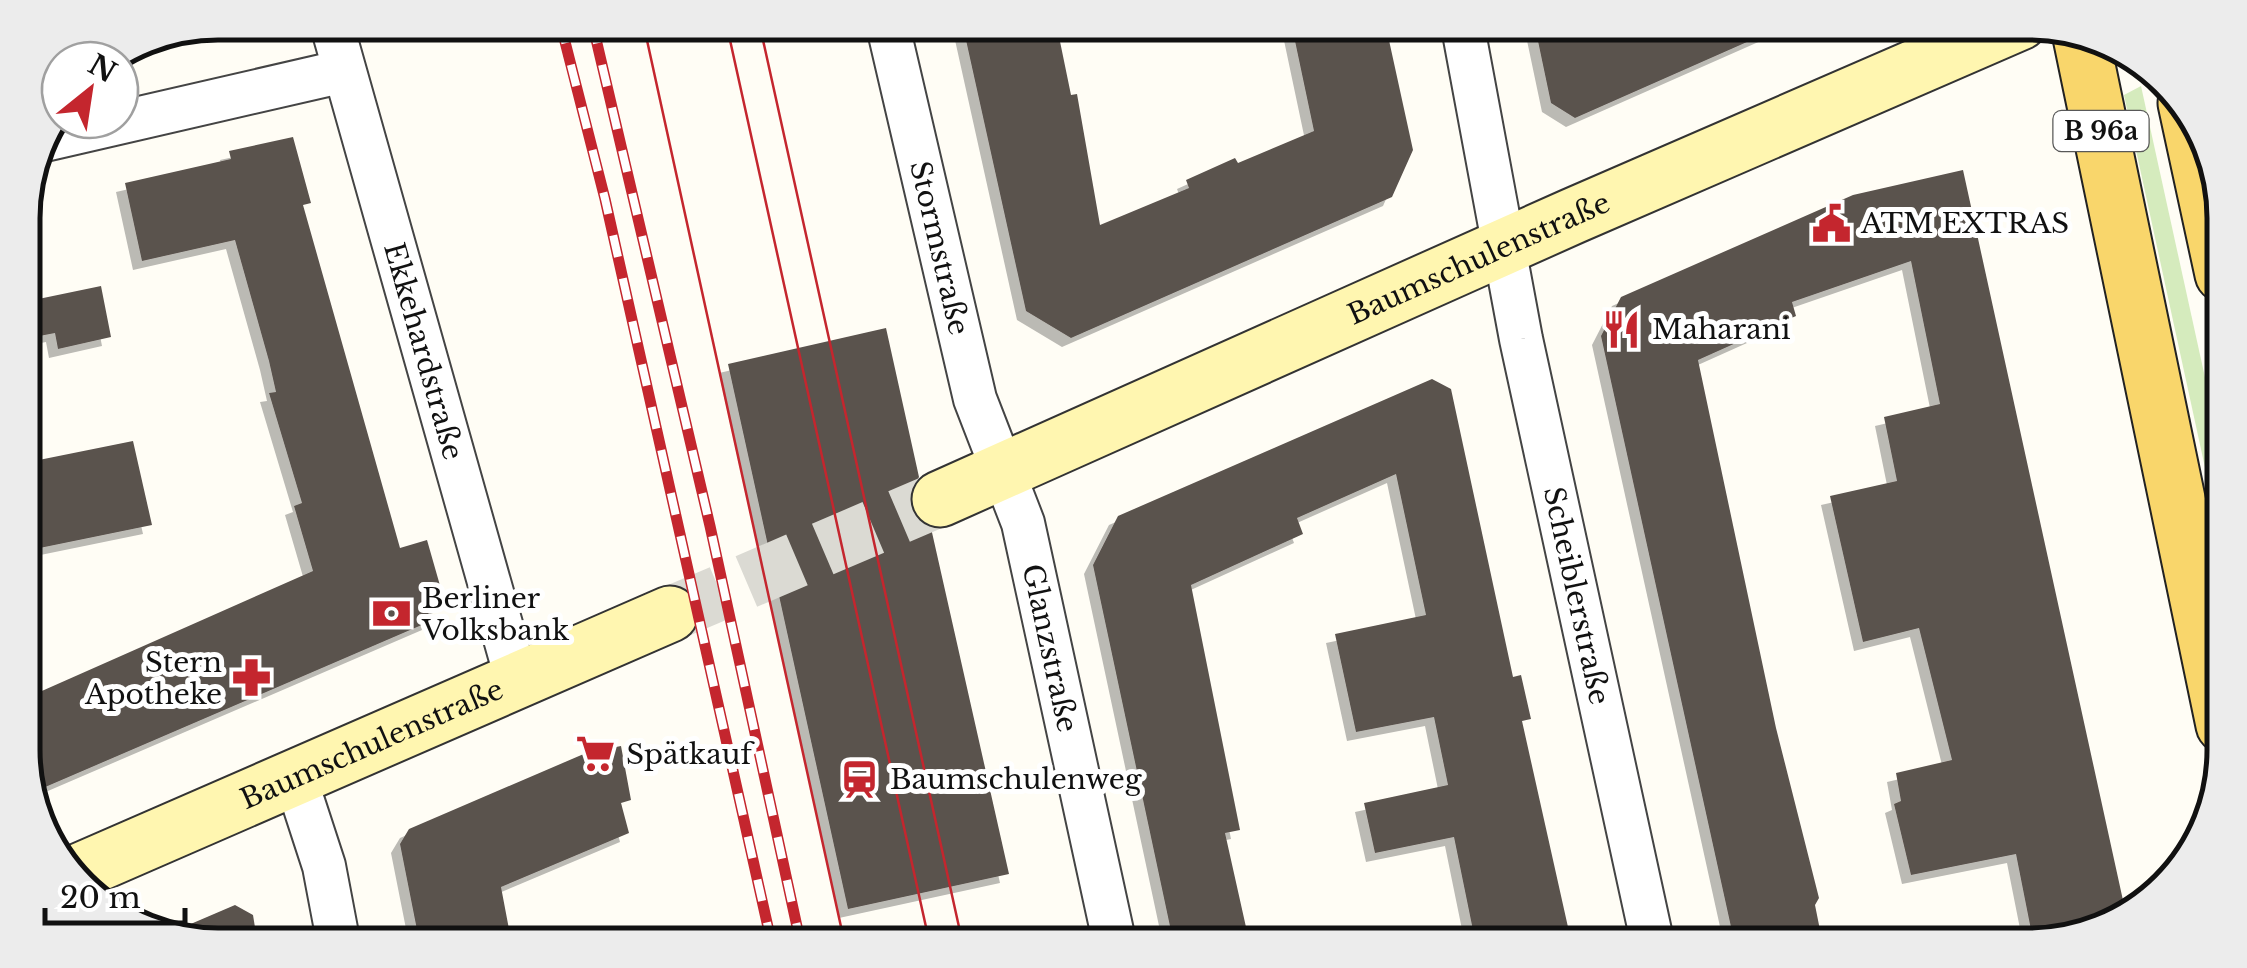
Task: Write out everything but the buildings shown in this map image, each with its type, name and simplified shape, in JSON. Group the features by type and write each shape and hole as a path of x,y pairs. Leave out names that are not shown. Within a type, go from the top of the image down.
{"main road":[{"name":"Baumschulenstraße","path":"940,499 1979,40"},
{"name":"B 96a","path":"2084,49 2207,643"},
{"name":"Baumschulenstraße","path":"86,869 670,614"}],"street":[{"name":"Ekkehardstraße","path":"335,40 517,681"},
{"name":"Stormstraße","path":"891,40 972,389 1003,472"},
{"name":"Scheiblerstraße","path":"1466,40 1521,339 1649,928"},
{"path":"59,137 344,71"},
{"name":"Glanzstraße","path":"1003,472 1023,523 1111,928"},
{"path":"295,777 324,866 336,928"}],"green space":[{"path":"2141,86 2207,387 2207,477 2124,95"}],"tunnel":[{"path":"670,614 940,499"}],"tram line":[{"path":"647,40 841,928"},
{"path":"730,40 926,928"},
{"path":"763,40 959,928"}],"railway":[{"path":"565,40 605,199 768,928"},
{"path":"596,40 710,526 797,928"}],"place":[{"name":"ATM EXTRAS","path":"1831,223"},
{"name":"Maharani","path":"1622,329"},
{"name":"Berliner Volksbank","path":"392,614"},
{"name":"Stern Apotheke","path":"252,678"},
{"name":"Spätkauf","path":"596,754"},
{"name":"Baumschulenweg","path":"860,779"}]}
